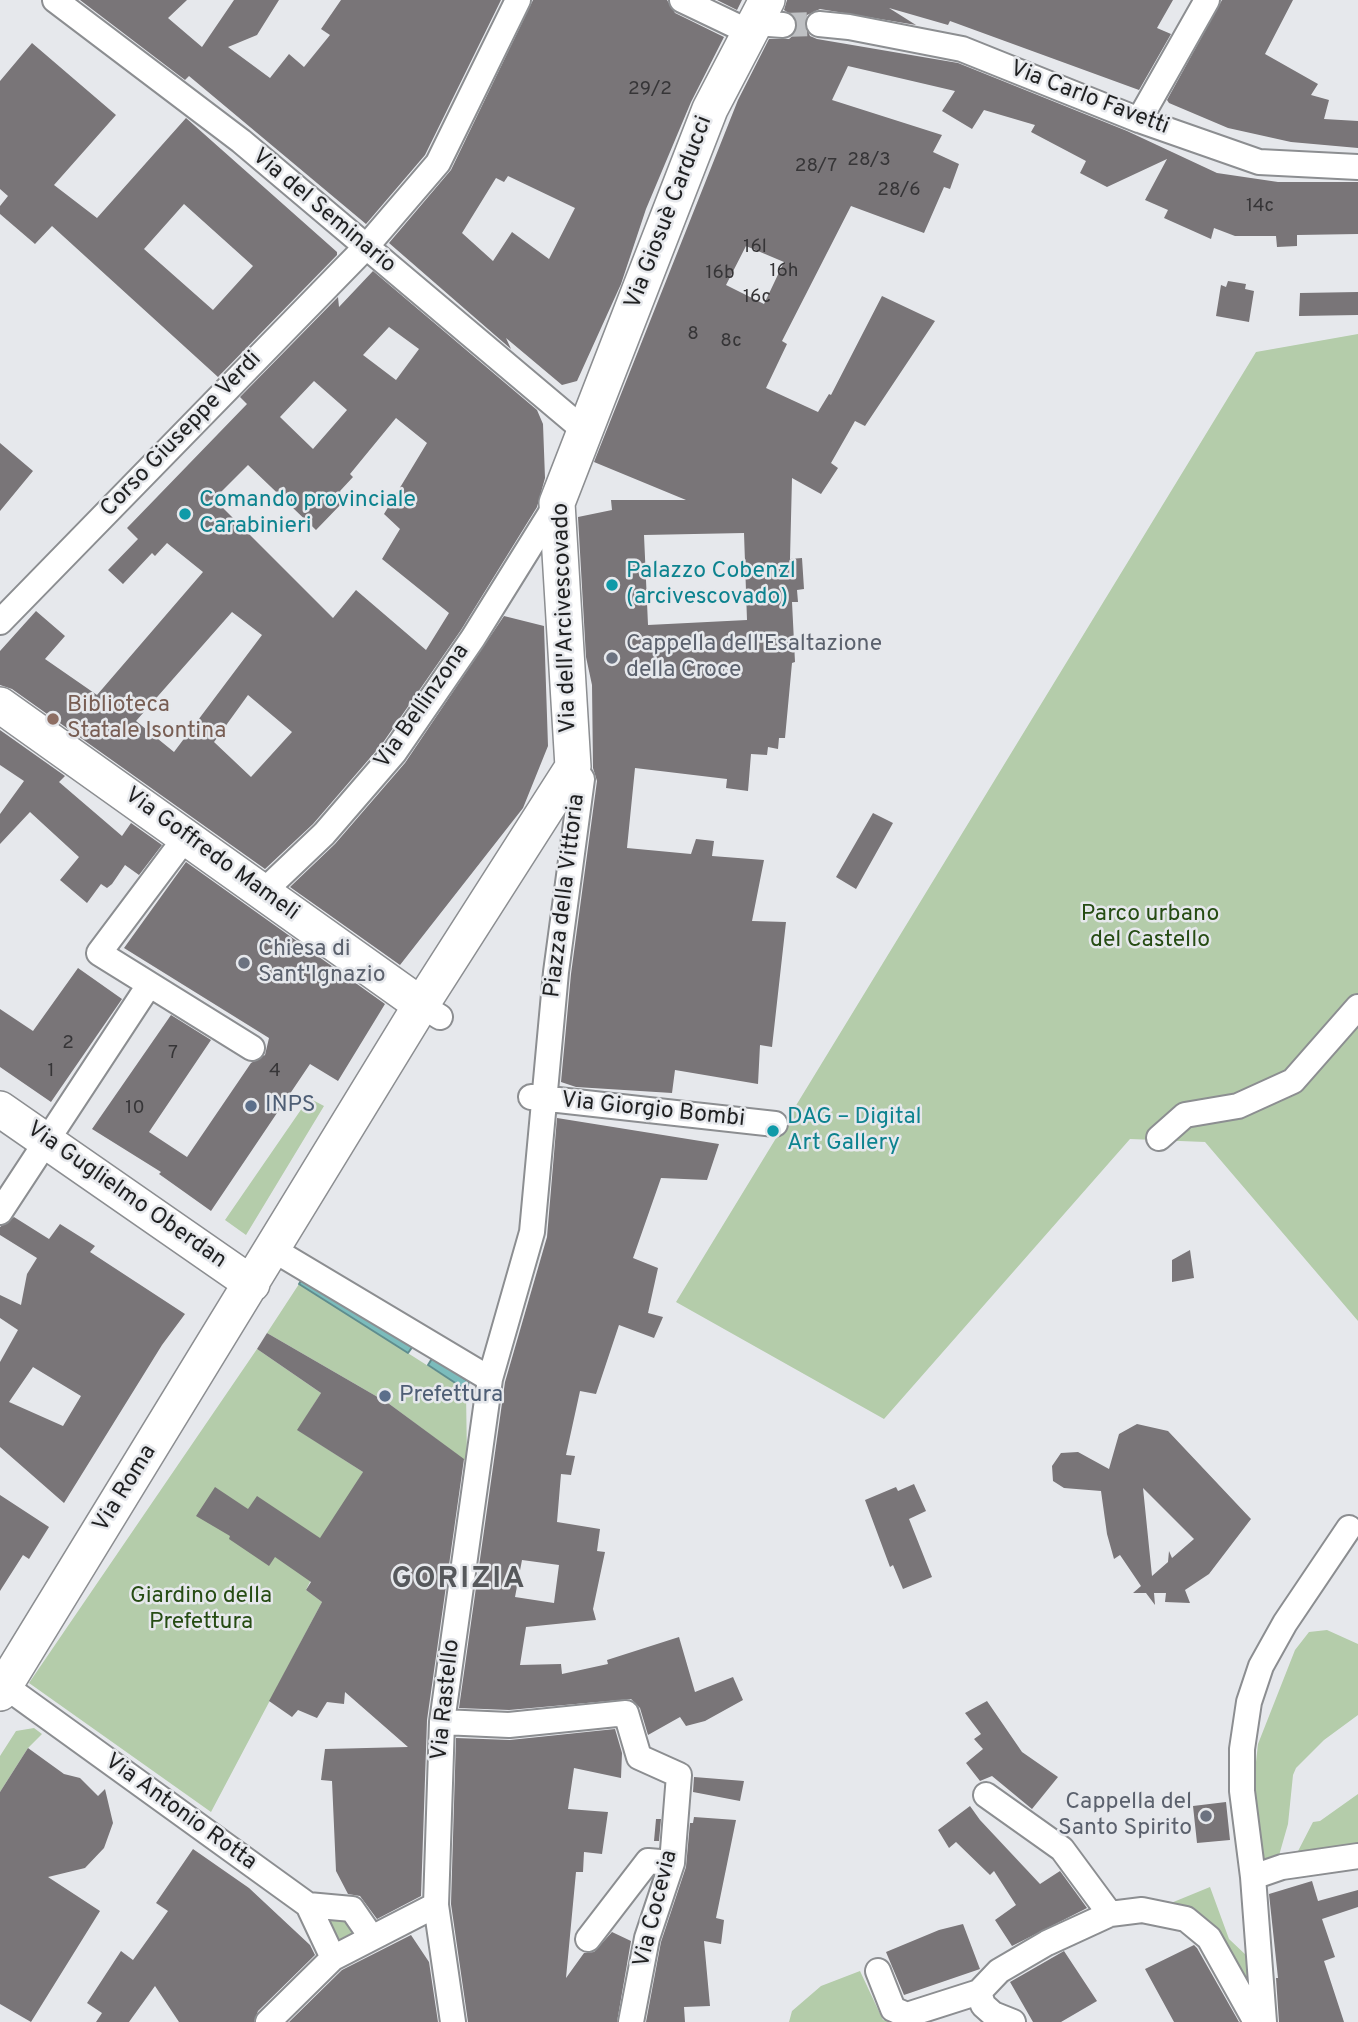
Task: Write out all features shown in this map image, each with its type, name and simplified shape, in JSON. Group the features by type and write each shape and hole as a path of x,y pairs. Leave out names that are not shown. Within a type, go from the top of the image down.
{"main road":[{"name":"Via Giosuè Carducci","path":"585,431 710,109 763,20"},
{"name":"Via dell'Arcivescovado","path":"573,767 557,503 585,431"},
{"name":"Via Goffredo Mameli","path":"0,705 431,1011"},
{"name":"Piazza della Vittoria","path":"252,1284 431,1011 573,767"},
{"name":"Via Guglielmo Oberdan","path":"0,1109 252,1284"},
{"name":"Via Roma","path":"2,1689 252,1284"}],"street":[{"name":"Via del Seminario","path":"55,0 241,141 585,431"},
{"name":"Corso Giuseppe Verdi","path":"0,622 365,248 438,163 518,0"},
{"path":"682,0 763,20"},
{"path":"1139,120 1207,0"},
{"name":"Via Carlo Favetti","path":"820,24 962,49 1139,120 1259,162 1358,167"},
{"name":"Via Bellinzona","path":"263,892 324,834 394,753 473,638 557,503"},
{"name":"Piazza della Vittoria","path":"488,1376 532,1232 536,1098 582,779 573,767"},
{"path":"186,837 99,953 252,1048"},
{"path":"0,1212 149,985"},
{"path":"1159,1138 1185,1115 1238,1106 1293,1081 1358,1007"},
{"name":"Via Giorgio Bombi","path":"536,1098 775,1124"},
{"path":"274,1250 488,1376"},
{"name":"Via Rastello","path":"453,2022 436,1905 442,1722 488,1376"},
{"path":"1264,2022 1253,1877 1242,1791 1242,1749 1249,1702 1261,1666 1285,1623 1349,1528"},
{"name":"Via Antonio Rotta","path":"2,1689 308,1905 333,1958"},
{"name":"Via Cocevia","path":"442,1722 509,1725 626,1713 639,1757 679,1775 672,1863 647,1938 632,2022"},
{"path":"986,1795 1062,1849 1110,1914"},
{"path":"1253,1877 1282,1867 1358,1856"},
{"name":"Via Cocevia","path":"588,1939 648,1861 672,1863"},
{"path":"308,1905 352,1909 372,1938"},
{"path":"268,2022 333,1958 436,1905"},
{"path":"878,1971 893,2009 907,2015 979,1992 999,1971 1047,1943 1110,1914 1142,1910 1186,1919 1209,1938 1256,2022"},
{"path":"979,1992 984,2005 993,2014 1013,2022"}],"green space":[{"name":"Parco urbano del Castello","path":"1358,334 1358,1321 1205,1142 1130,1139 884,1419 676,1302 1256,352"},
{"path":"309,1098 324,1106 246,1235 225,1220"},
{"path":"299,1284 466,1390 467,1462 388,1403 267,1333"},
{"name":"Giardino della Prefettura","path":"257,1349 321,1393 298,1430 363,1472 306,1590 322,1602 211,1812 29,1683"},
{"path":"1327,1630 1358,1644 1358,1715 1324,1740 1296,1768 1288,1824 1278,1859 1262,1862 1253,1789 1258,1744 1295,1650 1309,1632"},
{"path":"34,1728 42,1734 28,1748 0,1792 0,1756 16,1731"},
{"path":"1358,1794 1358,1849 1296,1855 1313,1822 1320,1821"},
{"path":"1210,1887 1229,1939 1247,1956 1254,1998 1215,1931 1192,1908 1171,1903"},
{"path":"341,1915 356,1931 335,1942 324,1923"},
{"path":"860,1971 883,2020 891,2022 789,2022 792,2011 821,1986"}],"water":[{"path":"304,1276 413,1346 408,1353 299,1284"},
{"path":"433,1357 469,1382 466,1390 428,1365"}],"building":[{"path":"80,0 187,0 168,18 202,47 234,0 279,0 257,35 228,47 270,78 289,54 304,67 330,35 321,29 341,0 501,0 425,155 366,224 189,76 185,80"},
{"path":"533,0 667,0 675,13 724,37 691,102 646,209 621,284 577,381 562,385 506,338 511,349 389,243 451,170","holes":["508,176 575,208 549,259 512,232 493,261 462,233 496,178 504,182"]},
{"path":"717,0 742,0 737,10"},
{"path":"787,0 1173,0 1157,28 1171,34 1139,90 950,21 948,25 889,8 916,25 820,9 807,15 804,23 810,36 817,39 958,63 1127,131 1217,173 1278,182 1358,182 1358,234 1297,235 1297,246 1277,247 1276,236 1235,236 1214,228 1211,239 1164,218 1168,210 1145,200 1167,159 1107,187 1080,173 1086,161 1031,132 1035,125 984,110 972,129 942,111 955,91 848,66 832,100 942,135 933,152 959,164 950,189 944,187 924,233 851,206 782,341 787,344 766,388 818,412 829,394 831,395 882,296 935,321 865,426 855,421 831,463 838,468 821,494 792,478 790,559 802,558 804,589 797,590 798,602 792,602 795,662 792,663 785,738 779,738 778,749 768,747 767,755 751,754 748,791 726,788 727,779 635,768 627,848 691,854 696,839 714,841 712,856 764,860 752,921 786,922 772,1047 760,1045 758,1084 675,1070 672,1093 576,1087 561,1082 571,974 597,781 593,768 592,685 586,657 578,517 612,510 611,500 686,500 594,462 738,100 769,39 789,39 796,33 796,18 784,10","holes":["746,246 784,262 764,304 726,285","744,533 747,620 648,625 644,535"]},
{"path":"1222,0 1293,0 1265,54 1318,84 1311,95 1329,100 1324,119 1358,121 1358,148 1291,142 1228,128 1169,103 1167,100"},
{"path":"32,43 116,115 54,185 97,218 186,118 337,252 337,255 218,377 52,226 35,244 0,214 0,206 8,196 0,189 0,81","holes":["184,204 253,266 213,310 144,249"]},
{"path":"373,271 537,410 543,424 545,478 537,507 461,630 382,744 313,824 265,869 12,689 0,685 0,651 36,611 65,636 45,659 97,695 203,572 167,543 155,556 152,553 123,584 108,570 138,539 127,528 247,404 240,397 338,297 339,307","holes":["389,327 419,349 396,380 363,355","314,381 347,410 313,449 280,417","396,418 427,443 384,514 400,529 382,559 449,613 426,650 356,590 333,618 214,499 248,465 316,530 345,500 340,491 353,477 350,474","232,612 262,635 174,752 136,721","248,695 292,732 251,777 214,742"]},
{"path":"1228,281 1246,284 1245,289 1254,291 1249,322 1216,316 1221,285 1226,287"},
{"path":"1358,292 1358,315 1299,316 1300,293"},
{"path":"0,443 33,471 0,511"},
{"path":"504,616 544,626 548,746 523,808 400,965 290,887 335,844 405,763"},
{"path":"0,730 65,776 59,782 122,836 131,823 162,845 139,875 125,865 112,884 107,888 101,884 87,903 60,880 79,857 30,812 0,844 0,814 24,781 0,765"},
{"path":"873,813 893,823 856,889 836,877"},
{"path":"186,862 385,1004 338,1081 310,1064 211,1211 159,1174 161,1172 92,1129 171,1015 211,1040 149,1132 187,1157 251,1063 265,1055 269,1038 124,948"},
{"path":"78,968 122,999 51,1102 0,1067 0,1009 33,1031"},
{"path":"557,1118 719,1144 707,1180 661,1178 633,1258 658,1268 648,1313 663,1317 654,1338 619,1325 596,1394 580,1391 566,1455 575,1456 571,1475 561,1474 557,1522 600,1529 597,1551 605,1552 593,1609 596,1620 526,1627 520,1665 561,1664 562,1674 608,1664 607,1660 679,1637 695,1692 733,1677 743,1700 705,1721 686,1726 680,1717 648,1735 640,1708 631,1699 509,1710 459,1708 505,1382 547,1237","holes":["522,1560 559,1565 554,1603 515,1597"]},
{"path":"14,1217 49,1239 60,1224 95,1246 90,1252 185,1314 162,1345 64,1503 0,1447 0,1362 18,1330 0,1318 0,1295 21,1305 27,1274 37,1258 0,1235 0,1227","holes":["33,1367 81,1396 63,1426 9,1402"]},
{"path":"1190,1250 1194,1278 1172,1282 1172,1260"},
{"path":"267,1333 388,1403 464,1459 427,1720 421,1896 377,1919 360,1896 348,1894 336,1871 332,1781 321,1780 325,1749 408,1747 345,1692 344,1704 327,1702 317,1718 298,1710 292,1717 269,1701 322,1602 306,1590 311,1582 275,1557 269,1566 229,1539 230,1536 196,1516 215,1487 248,1509 257,1496 320,1538 363,1472 297,1430 321,1393 257,1349"},
{"path":"1137,1424 1168,1431 1251,1519 1209,1574 1185,1590 1190,1603 1165,1602 1166,1593 1154,1593 1155,1605 1146,1593 1133,1593 1141,1586 1120,1555 1114,1559 1107,1534 1101,1491 1064,1488 1053,1481 1052,1466 1061,1453 1078,1452 1109,1469 1119,1434","holes":["1143,1488 1194,1539 1172,1558 1169,1551 1168,1562 1152,1576"]},
{"path":"914,1484 926,1511 909,1519 932,1577 903,1589 893,1565 890,1567 865,1500 896,1487 898,1491"},
{"path":"0,1495 49,1527 29,1559 23,1555 0,1591"},
{"path":"987,1701 1022,1752 1058,1777 1032,1809 992,1776 980,1781 966,1763 983,1749 974,1739 981,1734 965,1713"},
{"path":"615,1729 622,1753 621,1778 574,1768 568,1809 608,1812 602,1854 584,1852 583,1872 576,1872 566,1978 584,1953 594,1952 612,1932 631,1941 617,2022 468,2022 451,1904 456,1738 510,1740"},
{"path":"28,1748 64,1774 80,1778 98,1796 105,1789 113,1823 104,1848 85,1868 48,1877 100,1911 31,2022 0,2004 0,1792"},
{"path":"694,1777 744,1781 740,1801 693,1792"},
{"name":"Cappella del Santo Spirito","path":"1226,1802 1230,1840 1197,1843 1193,1806"},
{"path":"970,1806 1040,1884 1060,1871 1087,1908 1012,1946 995,1920 1016,1905 994,1871 990,1875 956,1842 949,1848 938,1830"},
{"path":"694,1817 736,1820 716,1918 724,1920 721,1944 704,1941 710,2006 684,2007 685,2022 646,2022 661,1942 686,1867 690,1823 693,1823"},
{"path":"656,1819 661,1819 659,1841 654,1841"},
{"path":"193,1849 249,1888 310,1945 315,1955 258,2011 254,2022 179,2022 155,1986 129,2022 96,2022 102,2013 87,2003 121,1951 133,1960 168,1911 156,1903"},
{"path":"1312,1881 1318,1901 1358,1890 1358,1907 1322,1919 1335,1957 1324,1961 1344,2022 1279,2022 1278,1978 1269,1894"},
{"path":"963,1924 980,1969 904,1995 886,1952 939,1930"},
{"path":"411,1935 429,1962 438,2022 289,2022 342,1970"},
{"path":"1194,1945 1239,2022 1174,2022 1145,1969"},
{"path":"1064,1951 1097,2001 1061,2022 1033,2022 1010,1982"}],"tunnel":[{"path":"783,25 819,24"}],"place":[{"name":"Comando provinciale Carabinieri","path":"185,514"},
{"name":"Palazzo Cobenzl (arcivescovado)","path":"612,585"},
{"name":"Cappella dell'Esaltazione della Croce","path":"612,658"},
{"name":"Biblioteca Statale Isontina","path":"53,719"},
{"name":"Chiesa di Sant'Ignazio","path":"244,963"},
{"name":"INPS","path":"251,1106"},
{"name":"DAG – Digital Art Gallery","path":"773,1131"},
{"name":"Prefettura","path":"385,1396"},
{"name":"Cappella del Santo Spirito","path":"1206,1816"}],"district":[{"name":"GORIZIA","path":"459,1581"}]}
